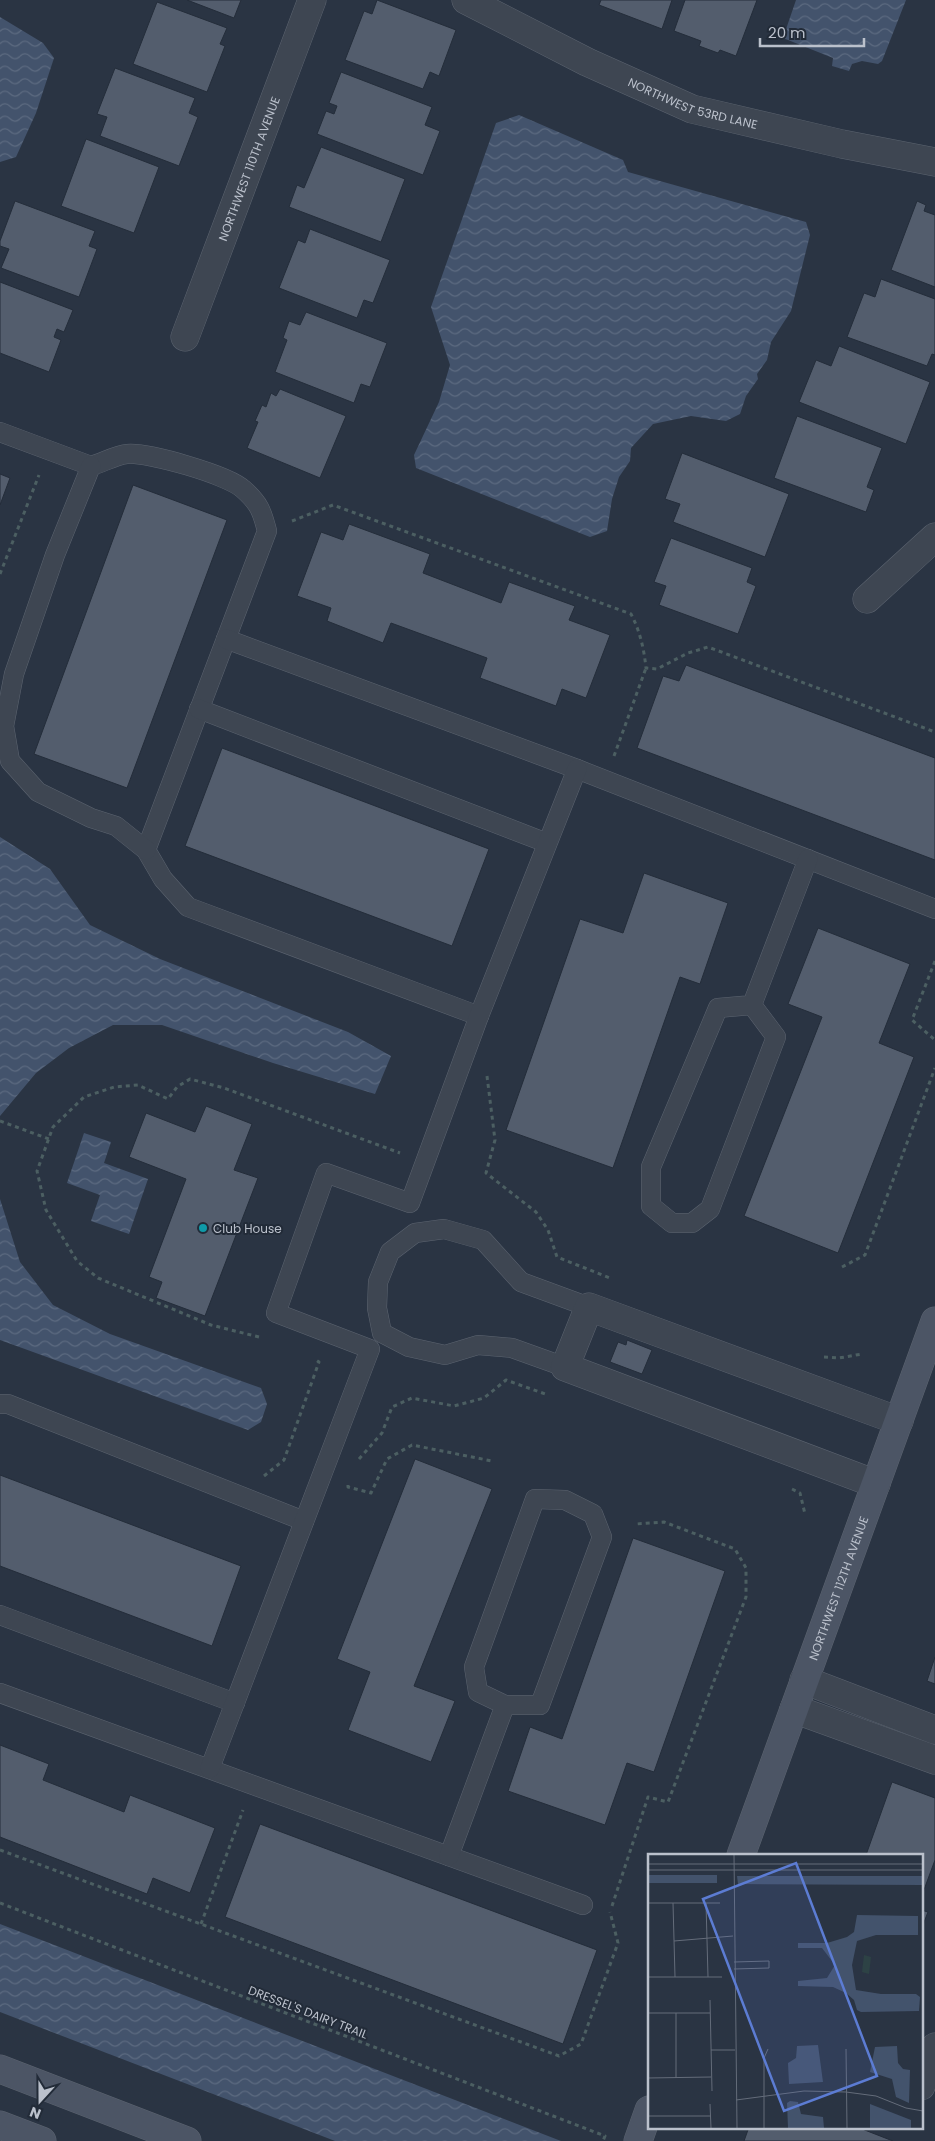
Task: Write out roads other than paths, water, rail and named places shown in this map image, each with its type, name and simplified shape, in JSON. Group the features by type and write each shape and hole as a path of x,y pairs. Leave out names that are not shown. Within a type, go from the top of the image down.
{"street":[{"name":"NORTHWEST 110TH AVENUE","path":"184,337 312,0"},
{"name":"NORTHWEST 53RD LANE","path":"466,0 587,62 692,109 842,144 935,162"},
{"path":"867,599 935,537"},
{"path":"876,1484 565,1366 589,1307 898,1421"},
{"name":"NORTHWEST 112TH AVENUE","path":"741,1854 935,1321"},
{"path":"794,1709 926,1757 930,1728 804,1680"},
{"path":"922,2083 935,2047"},
{"path":"0,2069 187,2141"},
{"path":"922,2095 935,2100"},
{"path":"638,2141 648,2113"},
{"path":"0,2125 42,2141"}],"lane":[{"path":"0,432 91,466 126,454 165,459 203,471 242,488 261,508 267,531 146,850"},
{"path":"91,466 55,555 14,674 4,726 10,761 38,792 91,818 116,826 146,850 163,880 188,907 479,1016"},
{"path":"226,639 606,780 935,909"},
{"path":"199,709 547,844"},
{"path":"415,1233 410,1203 479,1016 577,769"},
{"path":"752,1005 808,859"},
{"path":"752,1005 776,1037 710,1209 692,1223 672,1223 651,1206 651,1168 718,1008 752,1005"},
{"path":"370,1349 276,1313 326,1173 410,1203"},
{"path":"210,1768 370,1349 382,1333 377,1308 378,1282 390,1252 415,1233 444,1229 483,1240 521,1282 589,1307"},
{"path":"382,1333 409,1347 445,1355 478,1345 512,1348 565,1366"},
{"path":"0,1404 8,1404 304,1521"},
{"path":"536,1499 565,1500 593,1514 602,1537 540,1705 505,1705 478,1692 474,1667 536,1499"},
{"path":"0,1615 235,1703"},
{"path":"0,1692 583,1904"},
{"path":"449,1856 505,1705"}],"water":[{"path":"796,0 906,0 882,61 878,64 862,61 852,64 849,71 832,66 833,58 783,38"},
{"path":"0,17 43,43 54,58 36,113 16,157 0,162"},
{"path":"519,115 623,160 628,172 806,222 810,235 791,311 771,342 767,360 757,374 758,379 746,396 740,414 726,421 691,416 653,424 631,448 630,461 619,477 612,499 607,531 590,537 416,468 414,455 439,402 450,365 431,307 496,123"},
{"path":"0,837 50,869 90,925 160,959 348,1032 391,1056 375,1094 273,1063 162,1025 113,1025 69,1048 36,1073 0,1116"},
{"path":"84,1133 111,1142 104,1163 148,1179 129,1234 91,1221 100,1195 67,1183"},
{"path":"0,1199 20,1262 53,1305 110,1334 261,1388 267,1404 261,1422 248,1430 0,1340"},
{"path":"0,1924 561,2141 335,2141 0,2012"}],"place":[{"name":"Club House","path":"203,1228"}]}
